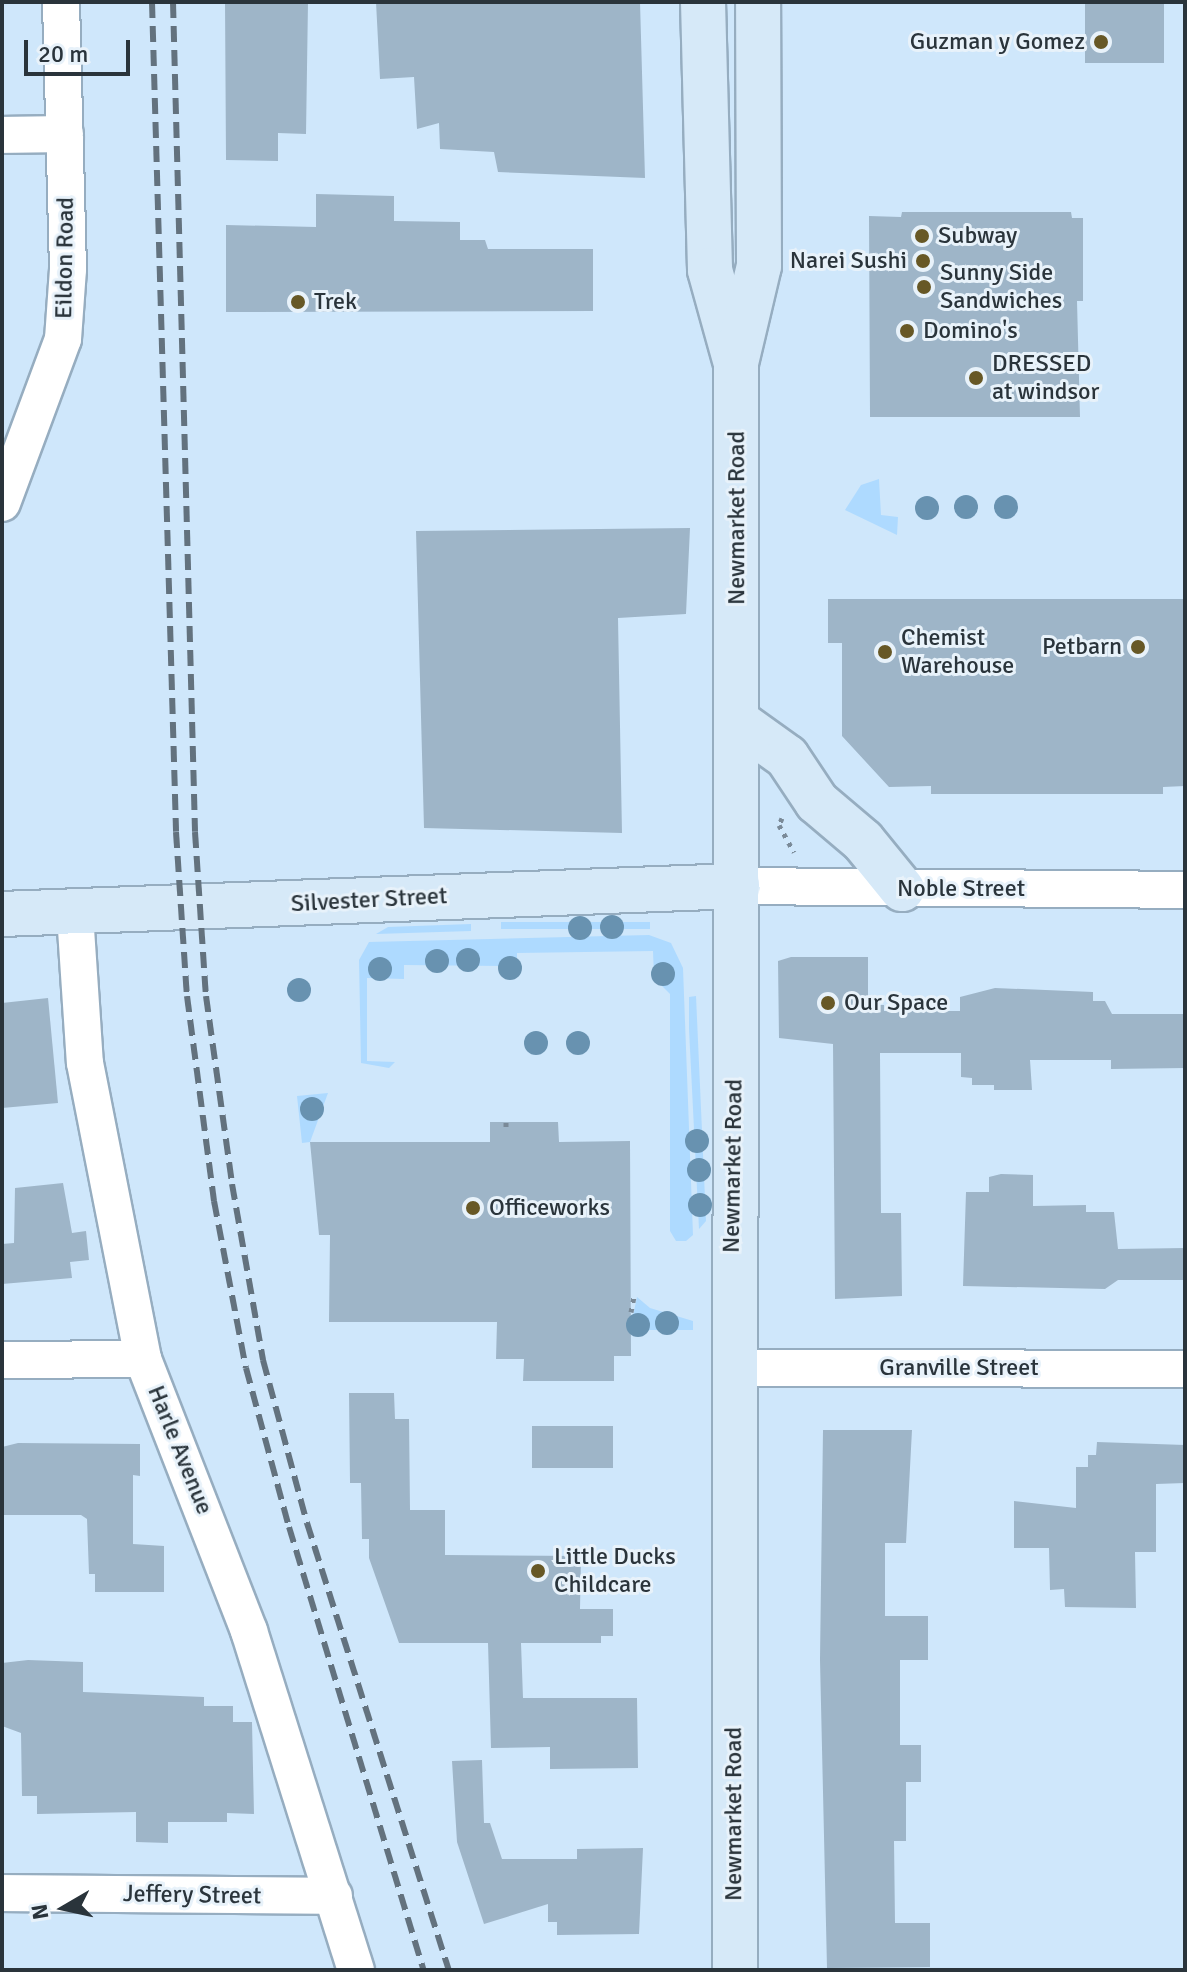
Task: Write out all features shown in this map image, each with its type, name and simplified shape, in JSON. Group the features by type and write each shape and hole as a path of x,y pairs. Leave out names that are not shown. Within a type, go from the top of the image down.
{"main road":[{"name":"Newmarket Road","path":"703,2 710,270 736,363"},
{"name":"Newmarket Road","path":"735,1970 736,363 759,266 758,2"},
{"path":"738,722 787,757 817,802 863,841 902,889"},
{"name":"Silvester Street","path":"2,914 75,914 737,886"}],"street":[{"name":"Eildon Road","path":"2,503 63,339 68,269 61,2"},
{"path":"2,135 65,134"},
{"name":"Noble Street","path":"737,886 1185,890"},
{"name":"Harle Avenue","path":"75,914 85,1063 143,1359 249,1631 356,1970"},
{"path":"2,1360 143,1359"},
{"name":"Granville Street","path":"733,1368 1185,1369"},
{"name":"Jeffery Street","path":"2,1893 334,1896"}],"path":[{"path":"506,1122 506,1131"},
{"path":"631,1312 634,1297"}],"shaded area":[{"path":"879,479 881,515 898,517 897,535 845,510 861,485"},
{"path":"501,922 650,922 650,929 501,929"},
{"path":"471,924 471,931 376,934 388,927"},
{"path":"649,935 671,943 683,968 693,1235 686,1241 676,1241 670,1231 670,994 654,978 653,951 517,953 517,975 507,979 502,966 404,965 404,979 367,978 367,1061 395,1062 389,1068 361,1063 359,960 369,942"},
{"path":"696,996 706,1221 699,1229 689,1029 689,997"},
{"path":"328,1093 310,1142 302,1143 297,1096"},
{"path":"637,1297 650,1308 693,1321 693,1330 630,1330"}],"building":[{"path":"225,2 308,2 306,134 278,133 278,161 226,160"},
{"path":"376,2 640,2 645,178 498,172 494,152 440,149 439,123 417,129 414,77 380,79"},
{"path":"1085,2 1164,2 1164,63 1085,63"},
{"path":"316,194 394,196 394,221 460,222 460,240 485,240 488,249 593,249 593,311 226,312 226,225 316,227"},
{"path":"902,212 1071,212 1072,218 1083,218 1083,301 1077,301 1080,417 870,417 869,216 901,217"},
{"path":"690,528 686,614 618,618 622,833 424,828 416,531"},
{"path":"828,599 1185,599 1185,786 1163,787 1163,794 931,794 931,786 889,787 842,736 842,643 828,643"},
{"path":"791,957 868,957 868,1005 884,1005 884,1011 960,1011 960,997 995,988 1093,992 1093,1001 1105,1001 1112,1014 1185,1014 1185,1068 1111,1069 1111,1060 1030,1060 1032,1090 994,1090 994,1085 972,1085 972,1078 961,1077 961,1053 880,1053 881,1213 901,1213 902,1296 835,1299 833,1044 779,1038 778,961"},
{"path":"48,998 58,1103 2,1108 2,1003"},
{"name":"Officeworks","path":"490,1122 558,1122 559,1142 630,1141 631,1356 614,1356 614,1381 523,1381 524,1359 496,1359 497,1322 329,1322 330,1235 319,1235 310,1142 490,1142"},
{"path":"1001,1174 1033,1175 1033,1206 1086,1205 1086,1212 1114,1212 1118,1249 1185,1248 1185,1280 1118,1280 1105,1289 963,1286 966,1192 989,1192 989,1177"},
{"path":"63,1183 72,1233 86,1231 89,1260 70,1262 72,1278 2,1284 2,1244 14,1243 15,1188"},
{"path":"349,1393 394,1393 395,1419 409,1419 410,1510 445,1510 445,1555 581,1556 580,1609 613,1609 613,1636 601,1636 601,1643 521,1643 523,1698 637,1698 638,1768 550,1769 550,1747 491,1748 488,1643 399,1643 369,1558 369,1539 362,1539 361,1483 350,1483"},
{"path":"532,1426 613,1426 613,1468 532,1468"},
{"path":"823,1430 912,1430 906,1543 885,1543 885,1616 928,1616 928,1660 900,1660 900,1745 921,1745 921,1782 906,1782 906,1841 894,1841 895,1923 930,1923 930,1967 827,1968 820,1660"},
{"path":"1097,1442 1185,1445 1185,1483 1156,1484 1156,1552 1135,1552 1136,1608 1065,1607 1064,1589 1050,1590 1049,1548 1014,1548 1014,1501 1076,1508 1076,1467 1088,1467 1088,1455 1096,1455"},
{"path":"18,1443 140,1444 140,1476 133,1475 133,1544 164,1546 164,1592 95,1592 95,1574 89,1574 87,1519 81,1515 2,1515 2,1447"},
{"path":"28,1660 83,1662 83,1692 204,1697 204,1706 233,1706 233,1722 252,1722 254,1814 227,1813 227,1822 168,1822 168,1843 136,1842 136,1812 37,1814 37,1796 22,1796 21,1733 2,1726 2,1663"},
{"path":"482,1760 484,1823 490,1823 502,1859 577,1859 577,1849 643,1848 639,1934 557,1935 557,1922 548,1922 548,1904 484,1924 457,1842 452,1761"}],"railway":[{"path":"152,2 176,832 187,996 214,1201 246,1368 289,1527 424,1970"},
{"path":"173,2 195,832 206,996 232,1184 263,1360 307,1523 449,1970"}],"place":[{"name":"Guzman y Gomez","path":"1101,42"},
{"name":"Subway","path":"922,236"},
{"name":"Narei Sushi","path":"923,261"},
{"name":"Sunny Side Sandwiches","path":"924,287"},
{"name":"Trek","path":"298,302"},
{"name":"Domino's","path":"907,331"},
{"name":"DRESSED at windsor","path":"976,378"},
{"name":"Petbarn","path":"1138,647"},
{"name":"Chemist Warehouse","path":"885,652"},
{"name":"Our Space","path":"828,1003"},
{"name":"Officeworks","path":"473,1208"},
{"name":"Little Ducks Childcare","path":"538,1571"}]}
